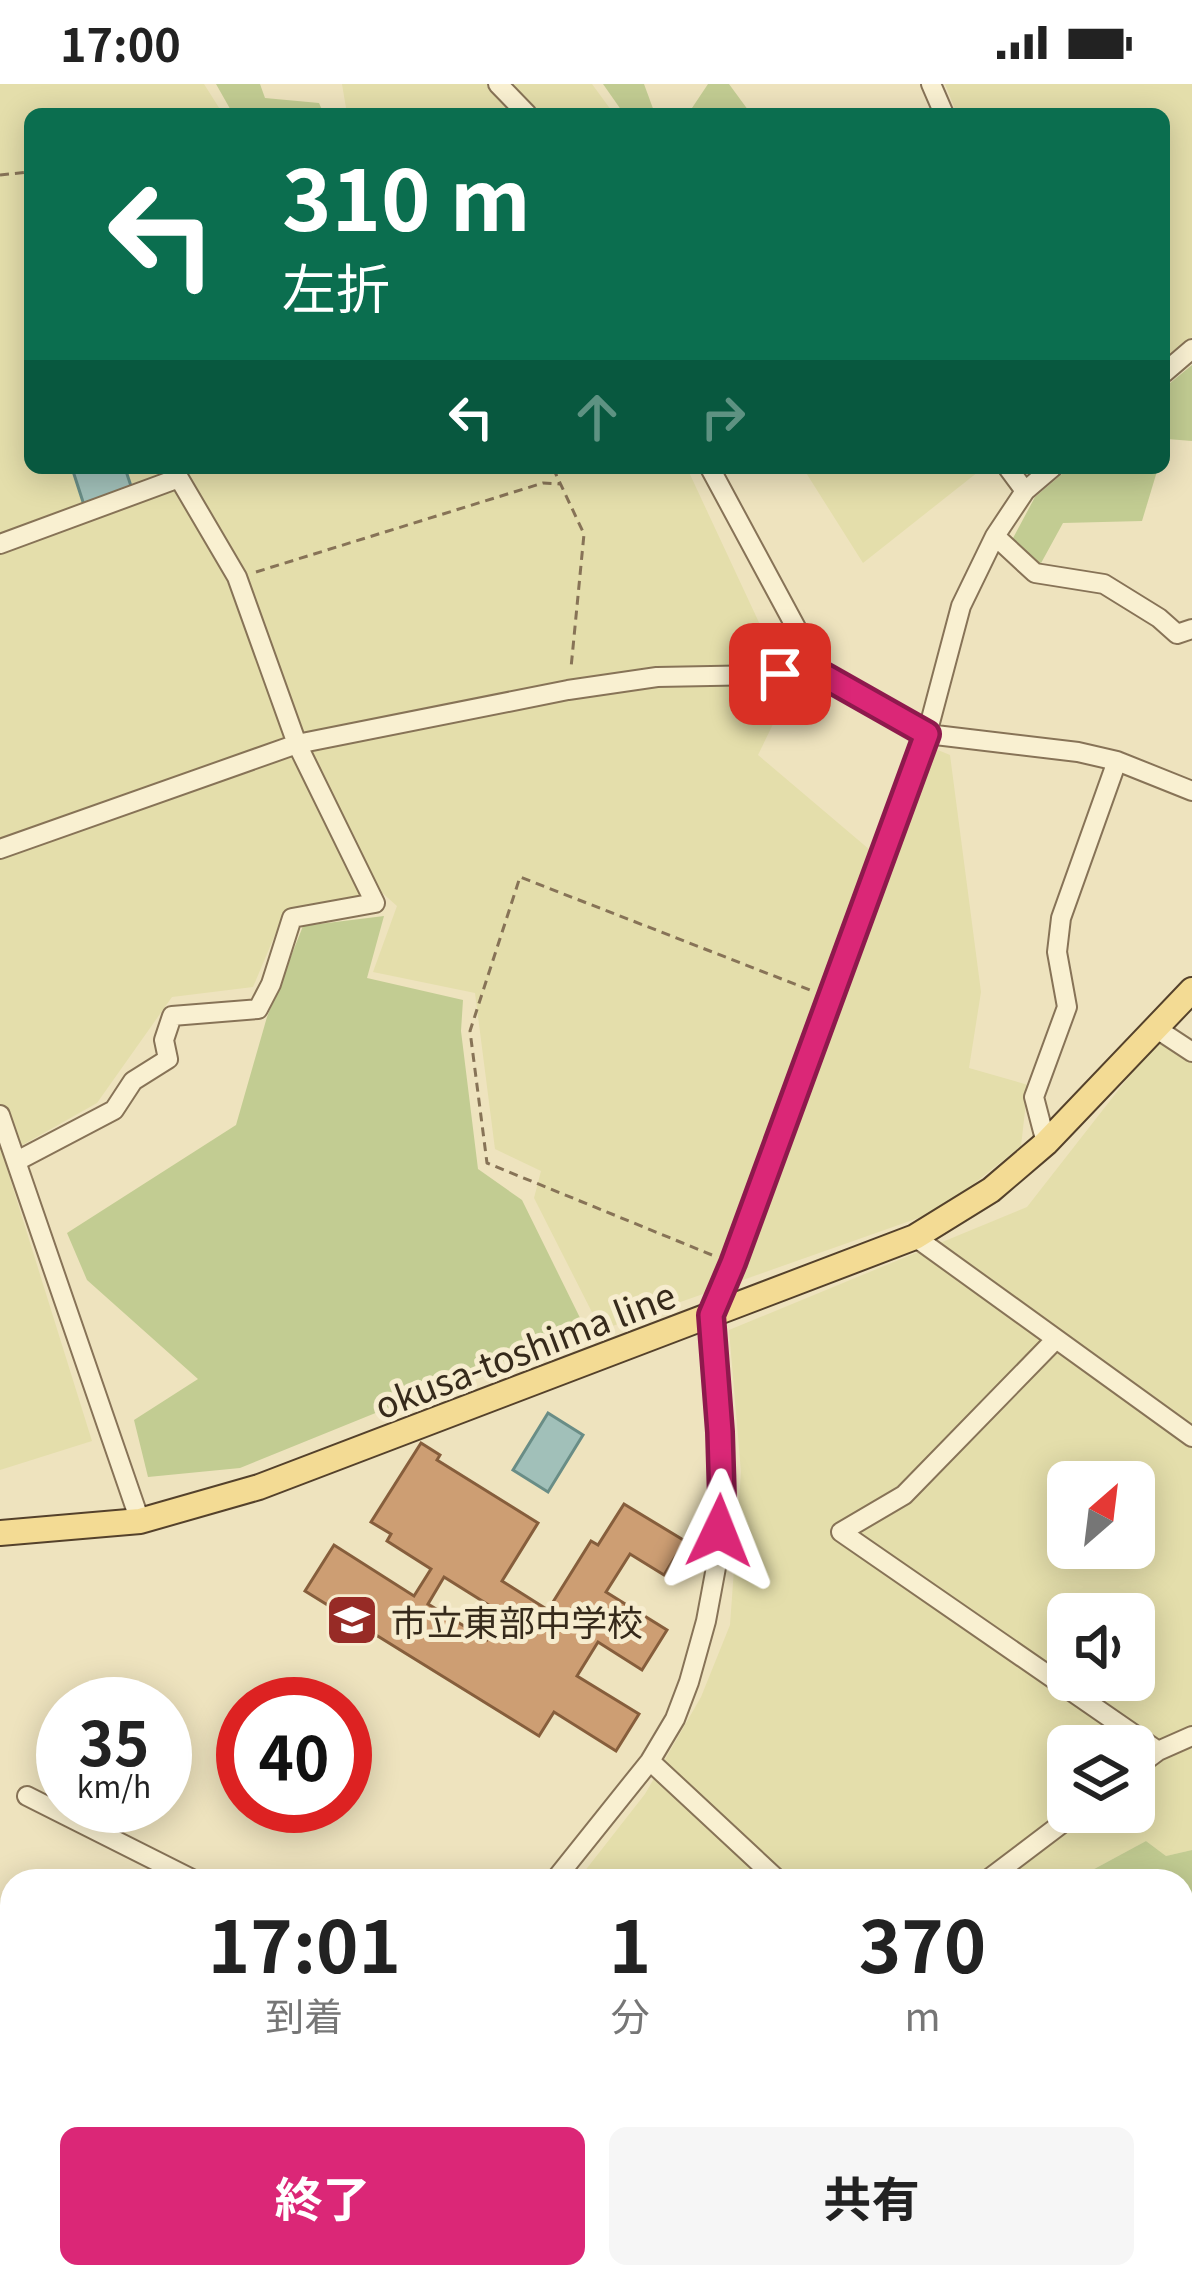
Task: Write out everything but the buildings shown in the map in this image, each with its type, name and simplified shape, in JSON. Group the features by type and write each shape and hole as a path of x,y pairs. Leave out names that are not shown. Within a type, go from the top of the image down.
{"main road":[{"name":"okusa-toshima line","path":"0,1533 140,1521 259,1487 915,1237 991,1190 1046,1143 1192,990"}],"street":[{"path":"498,84 520,108"},
{"path":"0,544 174,474"},
{"path":"17,1161 114,1110 133,1081 168,1059 164,1040 172,1016 258,1009 292,918 375,903 297,744 237,578 177,474"},
{"path":"713,474 821,674"},
{"path":"1012,474 1025,491"},
{"path":"564,1869 650,1761 675,1719 689,1682 717,1562 722,1499 711,1315 927,734 961,606 995,536 1025,491 1045,474"},
{"path":"995,536 1035,573 1103,584 1160,618 1177,634 1192,629"},
{"path":"0,849 297,744 657,677 821,674 927,734 1078,752 1117,761 1192,791"},
{"path":"1046,1143 1034,1097 1067,1007 1057,952 1061,918 1117,761"},
{"path":"1154,1027 1192,1052"},
{"path":"0,1115 140,1521"},
{"path":"915,1237 1192,1437"},
{"path":"1055,1340 904,1495 841,1532 1158,1751"},
{"path":"1155,1753 1192,1736"},
{"path":"650,1761 766,1869"},
{"path":"27,1796 172,1869"},
{"path":"1002,1869 1049,1833"}],"path":[{"path":"556,474 584,534 568,690"},
{"path":"237,578 543,483 560,484"},
{"path":"733,1263 487,1163 470,1031 520,877 828,997"}],"shaded area":[{"path":"0,84 204,84 219,108 24,108 24,474 690,474 790,689 758,755 890,867 933,748 950,755 981,992 969,1068 1028,1085 1021,1146 941,1210 601,1330 534,1198 541,1171 495,1149 475,993 373,972 397,906 380,891 285,911 253,987 172,997 97,1103 3,1156 92,1441 0,1470"},
{"path":"342,84 592,84 610,108 346,108"},
{"path":"945,84 1192,84 1192,337 1170,356 1170,108 955,108"},
{"path":"807,474 975,474 863,563"},
{"path":"1159,1038 1192,1061 1192,1850 1166,1856 1146,1841 1094,1869 586,1869 645,1794 701,1697 730,1625 741,1472 729,1330 1027,1207"}],"green space":[{"path":"216,84 260,84 265,98 319,103 321,108 230,108"},
{"path":"603,84 644,84 653,108 620,108"},
{"path":"708,84 729,84 747,108 692,108"},
{"path":"1192,365 1192,441 1170,439 1170,383"},
{"path":"1062,474 1156,474 1142,521 1063,523 1040,565 1012,540 1035,497"},
{"path":"384,916 367,978 463,1000 461,1031 478,1169 522,1200 585,1328 240,1468 148,1477 134,1420 198,1379 87,1280 67,1233 236,1125 267,1017 303,926"},
{"path":"1146,1841 1166,1856 1192,1850 1192,1869 1094,1869"}],"water":[{"path":"74,474 127,474 132,489 84,505"},
{"path":"548,1413 583,1435 548,1492 513,1470"}],"place":[{"name":"市立東部中学校","path":"352,1620"}],"route":[{"path":"719,1531 720,1432 711,1315 927,734 821,674 780,674"}]}
